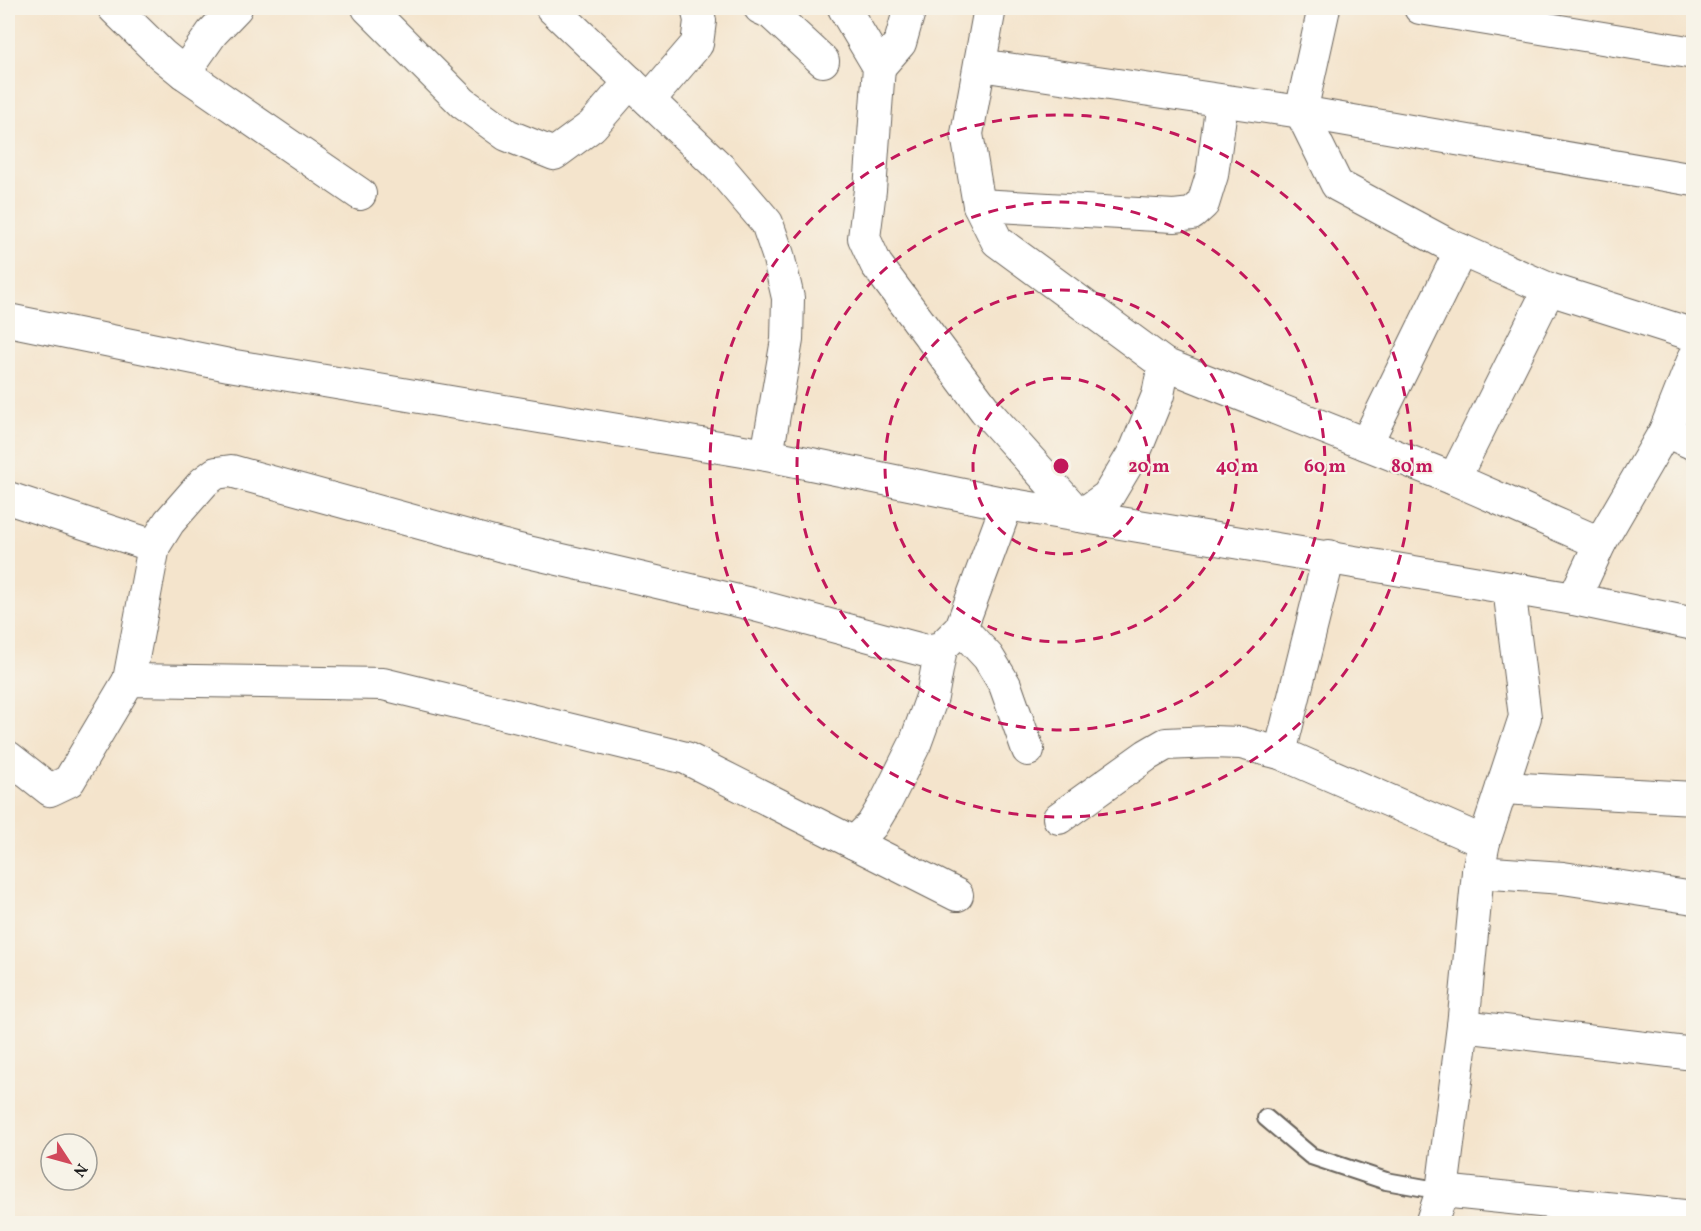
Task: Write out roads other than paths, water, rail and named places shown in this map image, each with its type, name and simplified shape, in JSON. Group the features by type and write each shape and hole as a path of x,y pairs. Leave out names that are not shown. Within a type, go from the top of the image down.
{"street":[{"path":"114,8 184,73 360,194"},
{"path":"184,73 212,33 236,8"},
{"path":"368,8 463,103 507,135 554,154 639,91 697,44 700,21 697,8"},
{"path":"552,8 720,168 767,223 778,255 788,298 787,340 767,455"},
{"path":"760,8 771,13 823,61"},
{"path":"844,8 879,67 864,238 868,247 876,264 985,410 1080,516"},
{"path":"879,67 900,43 910,8"},
{"path":"990,8 967,134 979,205 997,241 1164,364 1454,479 1599,543"},
{"path":"1324,8 1301,112 1337,185 1447,244 1549,289 1694,335"},
{"path":"1420,8 1532,17 1694,52"},
{"path":"980,65 1301,112 1694,180"},
{"path":"979,205 1174,216 1192,214 1203,204 1212,175 1222,100"},
{"path":"1366,444 1461,250"},
{"path":"1454,479 1549,289"},
{"path":"8,320 229,365 767,455 1007,504 1329,556 1574,599 1694,624"},
{"path":"1574,599 1599,543 1665,431 1694,358"},
{"path":"1080,516 1108,496 1136,449 1158,395 1164,364"},
{"path":"1665,431 1694,444"},
{"path":"8,757 50,790 69,781 129,680 154,546 169,522 204,482 216,473 231,471 515,549 747,603 926,651 951,638"},
{"path":"8,498 154,546"},
{"path":"854,843 872,825 915,744 951,638 1007,504"},
{"path":"1280,753 1329,556"},
{"path":"1431,1224 1442,1191 1463,1026 1478,872 1484,842 1525,717 1509,588"},
{"path":"951,638 988,657 1005,685 1028,750"},
{"path":"129,680 383,684 686,758 957,895"},
{"path":"1059,818 1166,744 1241,743 1280,753 1484,842"},
{"path":"1502,788 1694,798"},
{"path":"1478,872 1563,878 1694,898"},
{"path":"1463,1026 1694,1054"},
{"path":"1442,1191 1694,1217"}],"lane":[{"path":"1266,1118 1311,1156 1386,1181 1442,1191"}]}
